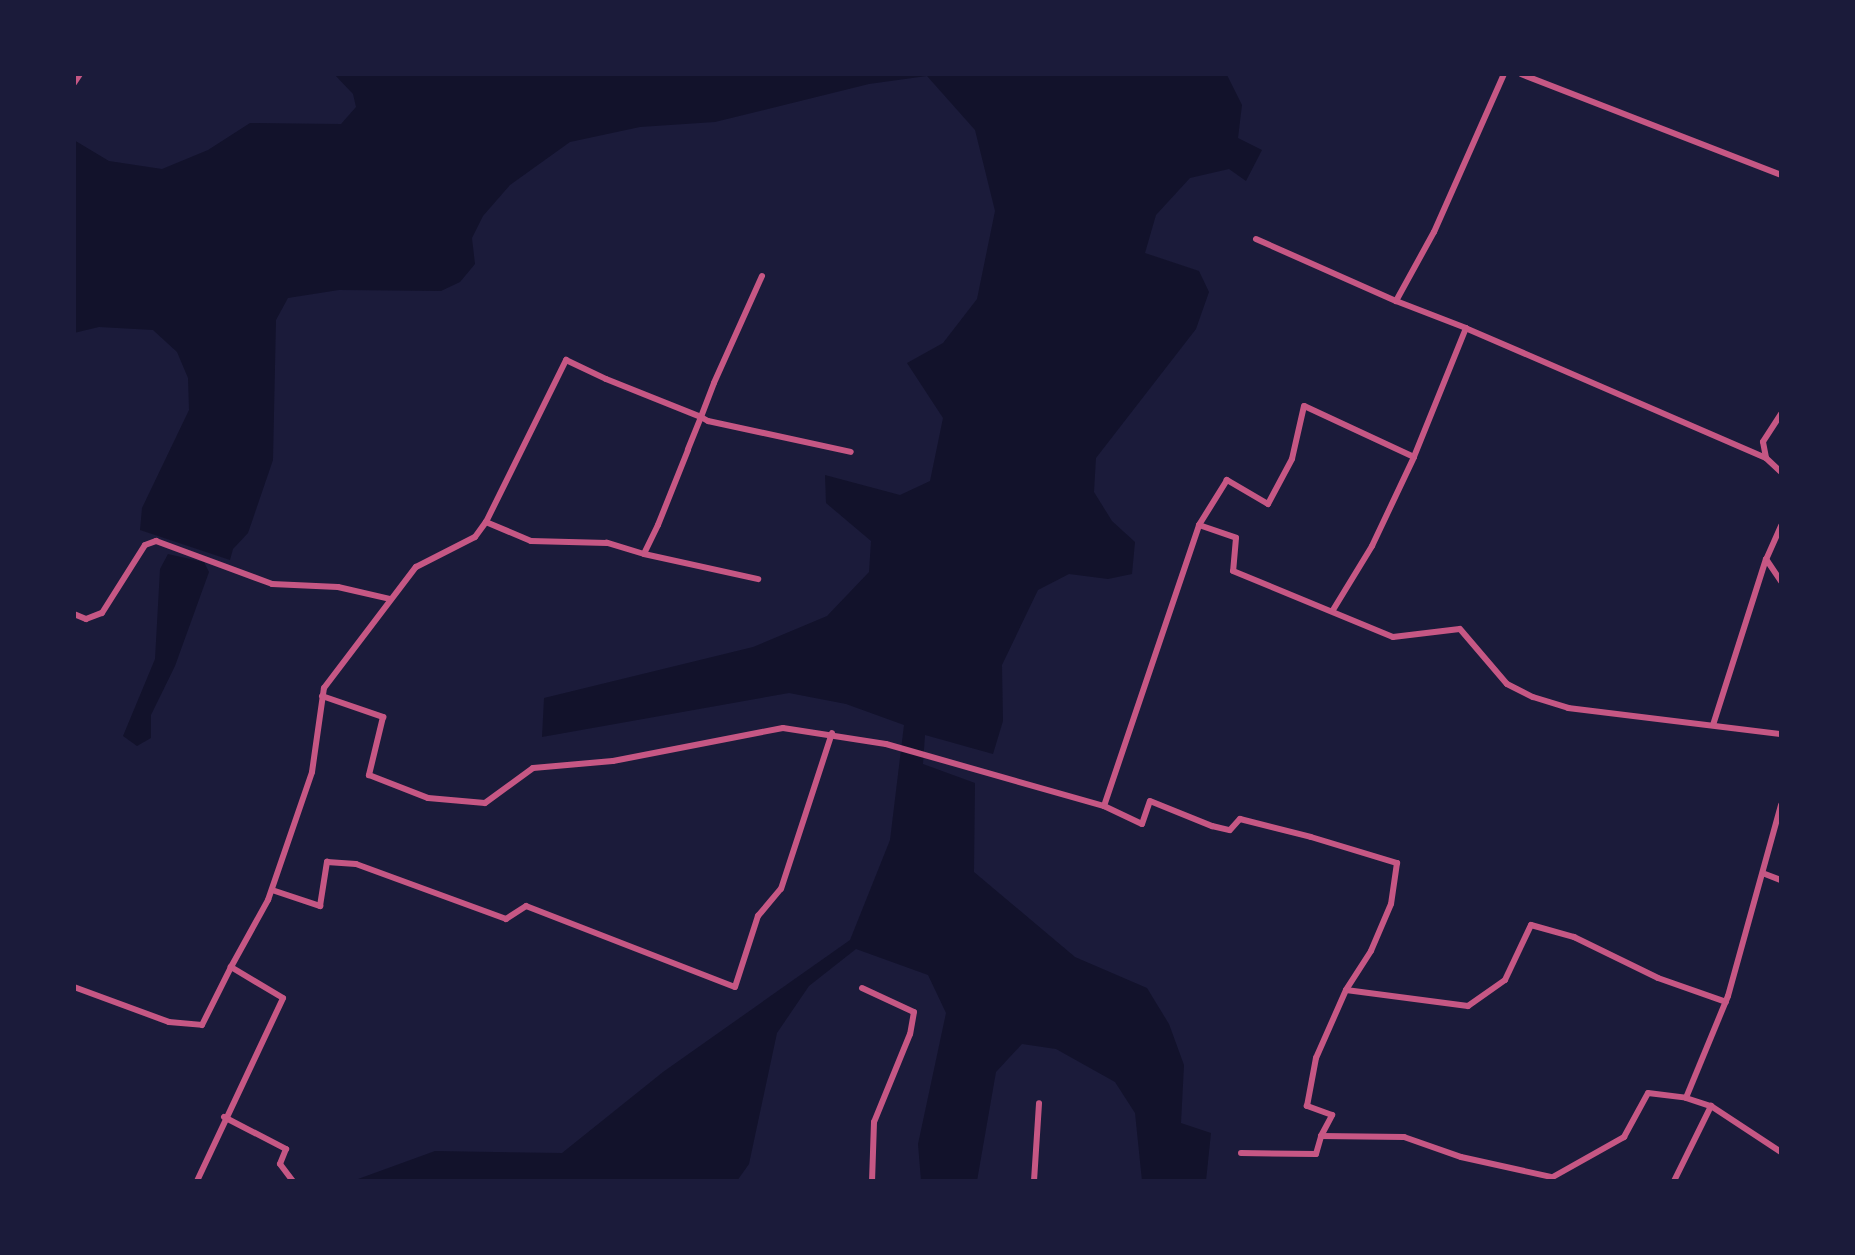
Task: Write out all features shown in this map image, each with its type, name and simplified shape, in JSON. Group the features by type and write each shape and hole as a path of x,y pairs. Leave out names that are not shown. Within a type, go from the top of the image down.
{"street":[{"path":"74,83 80,74"},
{"path":"1396,301 1434,232 1504,74"},
{"path":"1521,74 1781,175"},
{"path":"1256,239 1766,458 1781,472"},
{"path":"644,554 762,276"},
{"path":"1333,610 1372,546 1414,457 1466,328"},
{"path":"74,987 169,1022 202,1025 272,890 312,772 322,696 416,567 475,537 486,522 566,360 701,417 851,452"},
{"path":"1104,806 1199,525 1227,480 1268,504 1292,459 1304,406 1414,457"},
{"path":"1766,458 1763,442 1781,414"},
{"path":"486,522 531,541 607,543 758,579"},
{"path":"1199,525 1236,538 1233,571 1393,637 1460,629 1507,684 1568,708 1781,734"},
{"path":"1713,725 1766,559 1781,526"},
{"path":"74,614 86,619 102,613 145,545 156,541 272,584 338,587 390,599"},
{"path":"1766,559 1781,581"},
{"path":"322,696 383,717 369,769 374,782 428,798 485,803 533,768 613,761 783,728 832,733 886,744 1104,806 1142,824 1150,801 1212,826 1230,830 1240,819 1397,863 1391,904 1346,990 1316,1058 1307,1106 1332,1115 1316,1154 1241,1153"},
{"path":"272,890 320,906 327,862 356,864 506,919 526,906 735,987 758,916 781,889 832,733"},
{"path":"1686,1098 1726,1002 1765,874 1781,805"},
{"path":"1765,874 1781,880"},
{"path":"1346,990 1468,1006 1505,980 1531,925 1574,937 1658,978 1726,1002"},
{"path":"197,1181 224,1117 283,998 231,967"},
{"path":"862,988 914,1012 910,1034 874,1122 872,1181"},
{"path":"1321,1136 1404,1137 1461,1157 1550,1179 1624,1137 1648,1093 1686,1098 1711,1106 1781,1152"},
{"path":"1034,1181 1039,1103"},
{"path":"1674,1181 1711,1106"},
{"path":"224,1117 286,1149 280,1164 293,1181"}],"shaded area":[{"path":"334,74 1227,75 1242,105 1238,138 1262,150 1246,181 1229,169 1190,178 1156,215 1145,253 1199,271 1209,292 1196,329 1096,458 1094,492 1112,521 1135,542 1132,574 1108,579 1069,574 1038,590 1002,665 1003,721 993,754 925,735 923,764 975,783 974,872 1075,957 1147,988 1169,1024 1184,1065 1181,1123 1211,1133 1206,1181 1142,1181 1135,1113 1115,1082 1056,1049 1022,1044 996,1072 977,1181 921,1181 918,1144 946,1013 928,975 856,949 809,986 777,1033 749,1164 737,1181 358,1179 435,1151 562,1153 663,1072 850,940 890,840 904,725 846,704 789,693 542,737 544,698 753,647 827,616 869,572 871,541 826,503 825,475 900,495 930,481 943,418 907,363 943,343 977,299 995,211 975,130 927,76 869,84 715,122 640,127 570,142 510,185 483,216 472,238 475,264 460,282 441,291 339,290 288,298 276,320 273,460 248,533 233,549 230,560 140,530 142,508 189,410 188,378 177,352 153,330 99,327 74,333 74,140 109,161 162,169 208,150 250,123 341,124 356,107 353,94"},
{"path":"168,554 204,562 209,572 175,666 151,715 151,738 137,746 123,736 155,659 160,569"}]}
